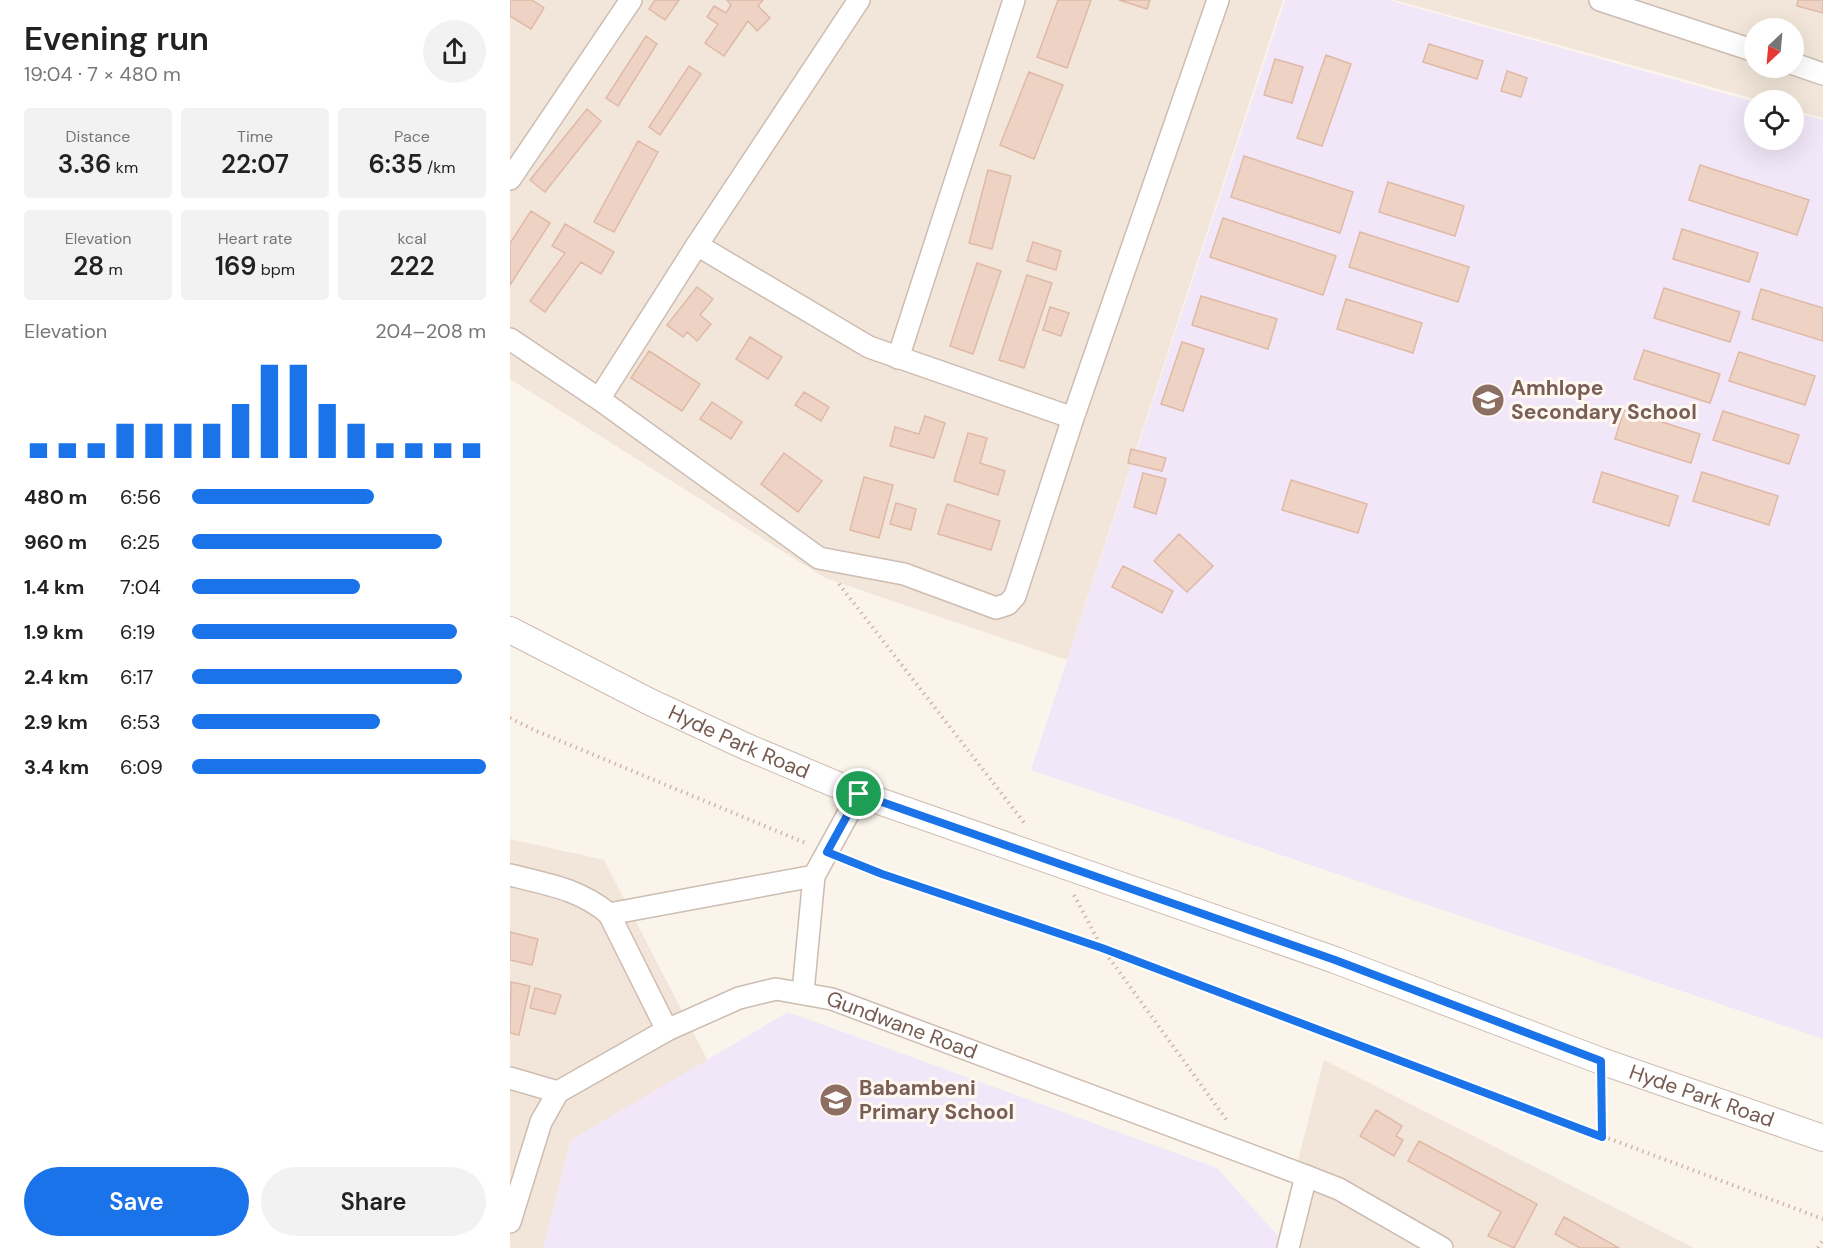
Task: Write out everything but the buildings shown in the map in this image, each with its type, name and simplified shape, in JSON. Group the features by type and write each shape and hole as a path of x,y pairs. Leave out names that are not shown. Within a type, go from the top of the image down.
{"street":[{"path":"510,179 631,0"},
{"path":"599,399 697,245 859,0"},
{"path":"898,358 1014,0"},
{"path":"510,339 599,399 819,558 904,574 996,608 1008,604 1014,596 1073,418 1218,0"},
{"path":"1600,0 1744,47"},
{"path":"1804,67 1823,74"},
{"path":"697,245 849,337 898,358 1073,418"},
{"name":"Hyde Park Road","path":"510,630 650,702 747,747 859,794 1324,956 1601,1061 1823,1138"},
{"path":"803,992 814,876 859,794"},
{"path":"510,875 573,891 594,901 609,914 667,1030"},
{"path":"609,914 814,876"},
{"name":"Gundwane Road","path":"558,1092 667,1030 739,998 776,989 803,992 832,999 1339,1189 1442,1248"},
{"path":"510,1078 558,1092 541,1122 510,1222"},
{"path":"1288,1248 1306,1176"}],"path":[{"path":"510,718 882,874 1102,948 1823,1219"},
{"path":"1601,1061 1602,1137"},
{"path":"1818,1248 1823,1240"}],"shaded area":[{"path":"510,0 1283,0 1067,660 825,578 510,379"},
{"name":"Amhlope Secondary School","path":"1285,0 1388,0 1744,99 1744,150 1804,150 1804,115 1823,120 1823,1039 1031,770"},
{"path":"1394,0 1823,0 1823,118 1804,113 1804,90 1744,90 1744,96"},
{"path":"510,839 604,860 708,1061 571,1140 543,1248 510,1248"},
{"name":"Babambeni Primary School","path":"788,1012 1217,1168 1278,1236 1275,1248 543,1248 571,1140"},
{"path":"1324,1060 1694,1248 1275,1248"}],"place":[{"name":"Amhlope Secondary School","path":"1488,400"},
{"name":"Babambeni Primary School","path":"836,1100"}],"route":[{"path":"859,794 1335,960 1601,1061 1602,1137 1102,948 882,874 827,852 859,794"}]}
